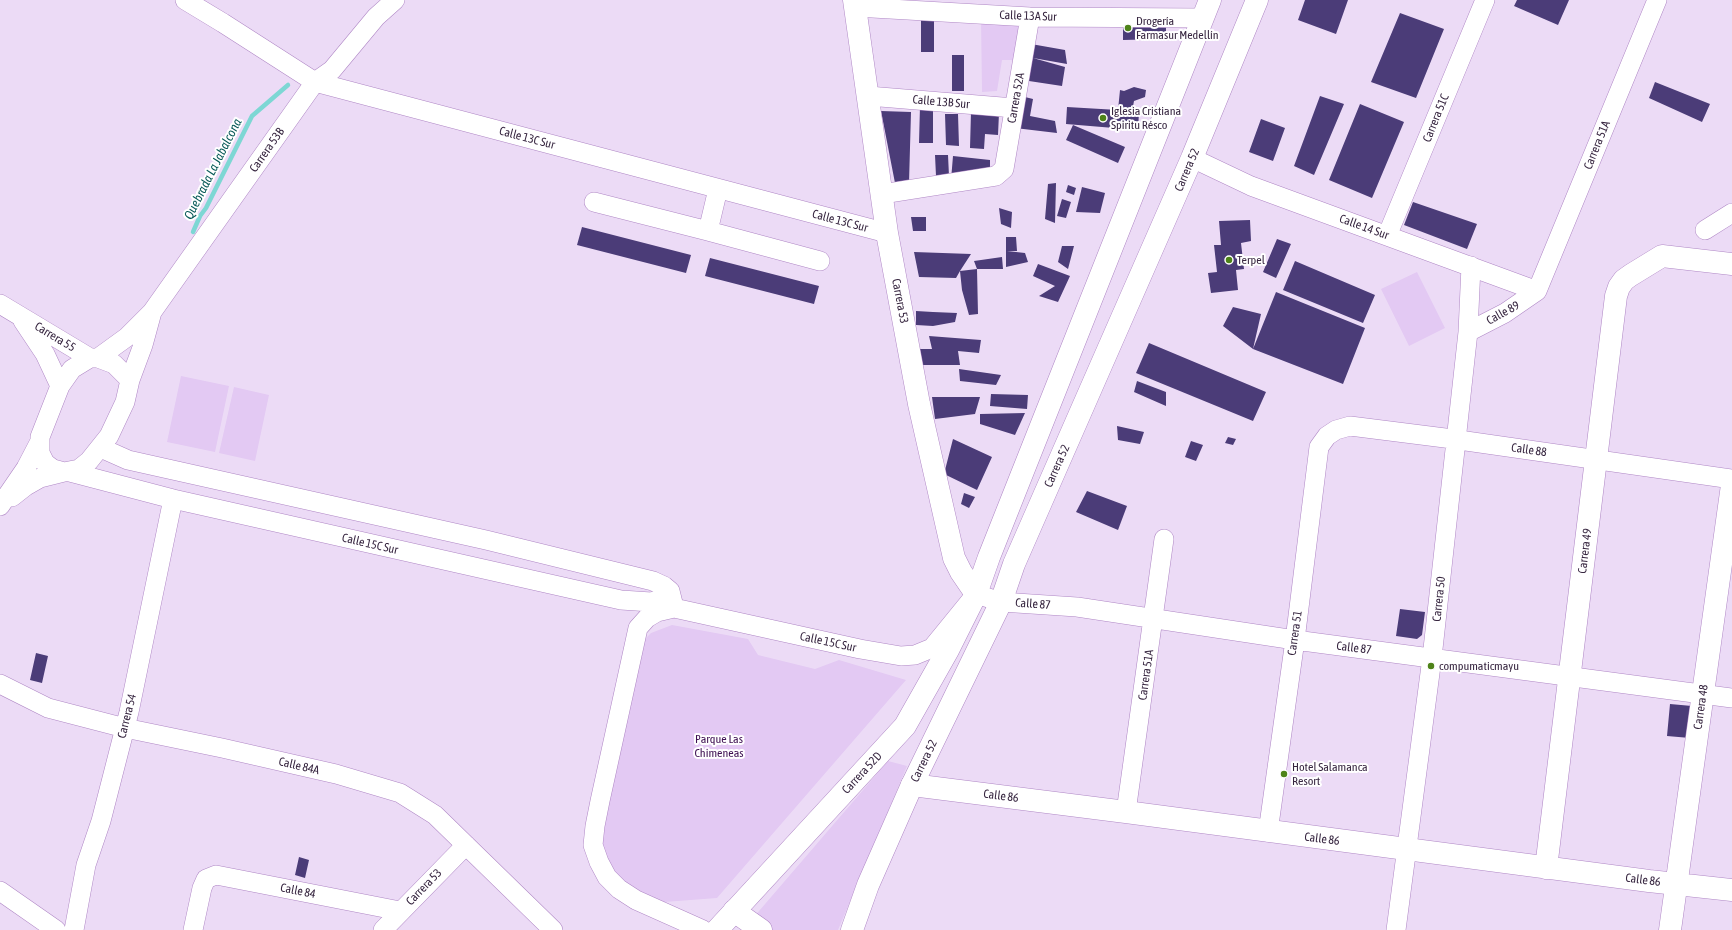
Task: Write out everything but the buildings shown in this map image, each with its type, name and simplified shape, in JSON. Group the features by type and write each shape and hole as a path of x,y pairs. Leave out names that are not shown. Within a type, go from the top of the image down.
{"street":[{"name":"Calle 13C Sur","path":"185,0 315,82 887,233"},
{"name":"Carrera 53B","path":"39,444 40,436 60,386 72,369 94,358 127,337 152,312 315,82 332,70 376,17 395,0"},
{"name":"Carrera 52","path":"852,930 868,885 912,785 1001,602 1018,557 1192,158 1257,0"},
{"name":"Carrera 51C","path":"1388,236 1485,0"},
{"name":"Carrera 51A","path":"1537,291 1657,0"},
{"name":"Calle 13A Sur","path":"854,4 1030,17 1206,9"},
{"name":"Carrera 53","path":"854,4 887,233 920,404 954,558 961,572 976,594"},
{"path":"976,594 989,557 1206,9"},
{"name":"Carrera 52A","path":"882,194 996,176 1004,170 1030,17"},
{"name":"Calle 13B Sur","path":"868,96 1014,108"},
{"name":"Calle 14 Sur","path":"1192,158 1251,186 1537,291"},
{"path":"708,231 718,189"},
{"path":"594,202 820,261"},
{"path":"1705,230 1732,213"},
{"name":"Carrera 49","path":"1546,868 1616,296 1619,287 1624,280 1662,256 1732,264"},
{"name":"Carrera 50","path":"1396,930 1432,658 1468,332 1471,266"},
{"name":"Calle 89","path":"1468,332 1504,313 1537,291"},
{"name":"Carrera 55","path":"0,304 94,358 118,367 130,380"},
{"name":"Carrera 53B","path":"67,472 79,469 101,448 109,436 125,402 130,380 143,346 152,312"},
{"path":"20,316 45,354 60,386"},
{"name":"Calle 88","path":"1327,436 1336,430 1350,426 1732,479"},
{"name":"Carrera 51","path":"1268,832 1319,446 1327,436"},
{"path":"0,506 26,468 39,444"},
{"name":"Calle 15C Sur","path":"39,444 40,453 45,463 53,469 173,499 621,600 651,602 659,600 672,600 860,649 901,656 915,655 932,648 976,594"},
{"name":"Calle 15C Sur","path":"101,448 128,460 486,540 638,578 664,586 672,600"},
{"path":"0,506 26,486 40,478 67,472"},
{"name":"Carrera 48","path":"1670,930 1732,485"},
{"name":"Carrera 54","path":"74,930 86,865 101,821 125,728 173,499"},
{"name":"Carrera 51A","path":"1126,812 1164,539"},
{"name":"Calle 87","path":"976,594 1001,602 1077,607 1294,640 1732,698"},
{"name":"Carrera 52D","path":"717,930 905,726 948,650 976,594"},
{"path":"621,600 632,609 636,616 638,628 600,801 593,845 607,878 619,889 636,900 703,930"},
{"path":"638,628 647,618 672,600"},
{"name":"Calle 84A","path":"0,684 48,708 125,728 329,773 400,793 435,815 553,930"},
{"name":"Calle 86","path":"912,785 1546,868 1732,890"},
{"name":"Carrera 53","path":"383,930 466,845"},
{"name":"Calle 84","path":"193,930 202,888 206,878 216,875 400,911"},
{"path":"0,891 56,930"},
{"path":"734,911 761,930"}],"green space":[{"path":"981,17 1023,18 1014,60 1002,60 997,91 982,92"},
{"path":"1417,272 1445,328 1409,346 1381,289"},
{"path":"181,376 229,386 215,452 167,442"},
{"path":"234,387 269,395 255,461 219,453"},
{"name":"Parque Las Chimeneas","path":"672,625 748,639 758,655 815,669 839,660 906,680 717,898 651,903 616,881 600,841 638,646 651,633"},
{"path":"888,761 907,766 838,930 772,930 753,918"}],"waterway":[{"name":"Quebrada La Jabalcona","path":"193,232 252,116 288,85"}],"place":[{"name":"Drogería Farmasur Medellín","path":"1128,28"},
{"name":"Iglesia Cristiana Spiritu Résco","path":"1103,118"},
{"name":"Terpel","path":"1229,260"},
{"name":"compumaticmayu","path":"1431,666"},
{"name":"Hotel Salamanca Resort","path":"1284,774"}]}
